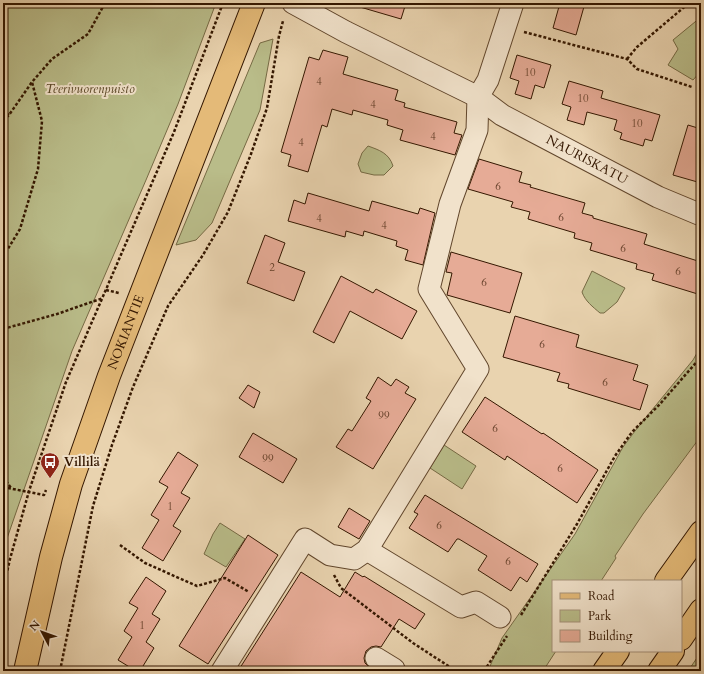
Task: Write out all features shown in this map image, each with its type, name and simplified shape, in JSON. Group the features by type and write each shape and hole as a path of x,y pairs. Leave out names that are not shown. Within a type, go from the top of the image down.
{"main road":[{"name":"NOKIANTIE","path":"25,671 51,557 71,484 109,376 254,3"},
{"path":"667,580 701,532"},
{"path":"682,638 701,610"},
{"path":"604,671 617,652"},
{"path":"659,671 672,652"}],"street":[{"path":"222,671 305,539 330,555 354,559 367,550 478,369 429,289 450,204 478,130 478,97 488,80 513,3"},
{"name":"NAURISKATU","path":"289,10 346,32 478,97 502,115 658,197 701,215"},
{"path":"367,550 461,607 476,602 509,624"},
{"path":"376,658 394,669 392,671"}],"path":[{"path":"3,120 9,115 32,82 52,59 88,34 105,3"},
{"path":"3,590 29,491 66,382 174,132 223,3"},
{"path":"627,59 637,47 689,3"},
{"path":"60,671 93,506 112,445 133,387 168,306 203,254 228,212 267,108 279,36 289,10"},
{"path":"506,27 627,59 637,69 692,87"},
{"path":"3,257 20,229 38,169 42,120 32,82"},
{"path":"3,111 9,115"},
{"path":"3,329 57,314 103,298"},
{"path":"484,671 509,624 578,524 615,456 632,432 660,404 701,357"},
{"path":"3,477 11,489"},
{"path":"3,487 44,495 48,484"},
{"path":"120,545 145,563 197,586 225,578 266,602"},
{"path":"330,555 334,576 341,588 413,643 456,671"}],"green space":[{"name":"Teerivuorenpuisto","path":"3,3 216,3 178,104 72,351 3,550"},
{"path":"701,17 701,71 693,80 668,65 678,49 673,40"},
{"path":"273,39 260,110 212,223 196,240 176,245 260,43"},
{"path":"368,146 383,153 389,158 393,166 384,175 374,175 361,172 358,164 362,153"},
{"path":"592,271 625,288 617,302 604,313 600,313 592,306 582,292"},
{"path":"701,346 701,436 643,514 615,556 616,558 602,580 552,580 552,652 555,652 543,671 488,671 502,638 575,534 623,447 693,360"},
{"path":"444,445 476,466 462,489 430,468"},
{"path":"220,523 245,539 226,567 204,554"},
{"path":"701,652 701,671 688,671"}],"building":[{"path":"360,3 406,3 401,19 360,7"},
{"path":"560,3 585,3 576,35 553,28"},
{"path":"323,50 348,57 343,74 398,90 395,100 405,103 404,107 457,122 454,133 462,135 455,155 400,140 403,130 387,125 388,120 353,110 352,115 332,109 327,127 322,125 308,172 288,166 291,155 281,152 309,57 319,60"},
{"path":"517,55 551,65 544,88 535,85 531,99 515,94 519,81 510,78"},
{"path":"569,81 603,91 601,98 660,115 652,141 645,139 643,146 620,139 622,133 614,130 617,120 587,112 584,125 567,120 571,107 562,104"},
{"path":"688,125 701,129 701,183 673,175"},
{"path":"479,159 522,172 519,182 531,185 530,187 585,203 582,213 593,216 593,218 647,234 644,244 701,262 701,295 652,280 654,274 636,269 637,264 590,250 592,243 574,238 575,233 528,219 530,212 511,207 513,202 468,189"},
{"path":"308,193 369,211 372,201 418,214 420,208 435,213 423,265 405,260 408,250 396,246 397,241 364,231 363,236 346,231 345,237 288,221 294,200 305,204"},
{"path":"265,235 285,243 278,262 305,272 294,301 247,283"},
{"path":"451,252 522,273 510,313 447,295 452,273 446,272"},
{"path":"341,276 373,293 376,289 417,311 402,339 350,311 334,343 313,332"},
{"path":"515,316 579,335 576,347 638,365 633,380 648,385 640,410 568,388 569,384 557,381 560,373 503,357"},
{"path":"378,377 391,386 396,379 409,387 405,393 416,399 373,469 336,447 348,429 352,431 371,401 366,398"},
{"path":"248,385 260,392 254,408 239,398"},
{"path":"485,397 542,434 543,433 598,470 577,503 507,456 505,460 462,432"},
{"path":"253,433 297,459 283,483 239,457"},
{"path":"178,452 198,465 181,493 190,498 173,526 181,531 163,561 142,548 159,520 151,515 168,487 159,482"},
{"path":"425,495 538,564 527,582 520,577 511,591 478,570 487,556 459,539 457,539 448,552 409,528 418,514 414,512"},
{"path":"349,508 370,521 359,539 338,527"},
{"path":"248,535 278,555 208,664 179,646"},
{"path":"301,572 340,597 355,572 363,577 364,576 425,614 415,629 399,619 381,647 371,647 366,651 364,658 365,663 369,667 366,671 238,671"},
{"path":"146,577 166,591 152,614 160,619 146,642 154,648 140,671 136,671 118,660 132,637 124,631 138,608 129,603"}],"place":[{"name":"Villilä","path":"50,479"}]}
